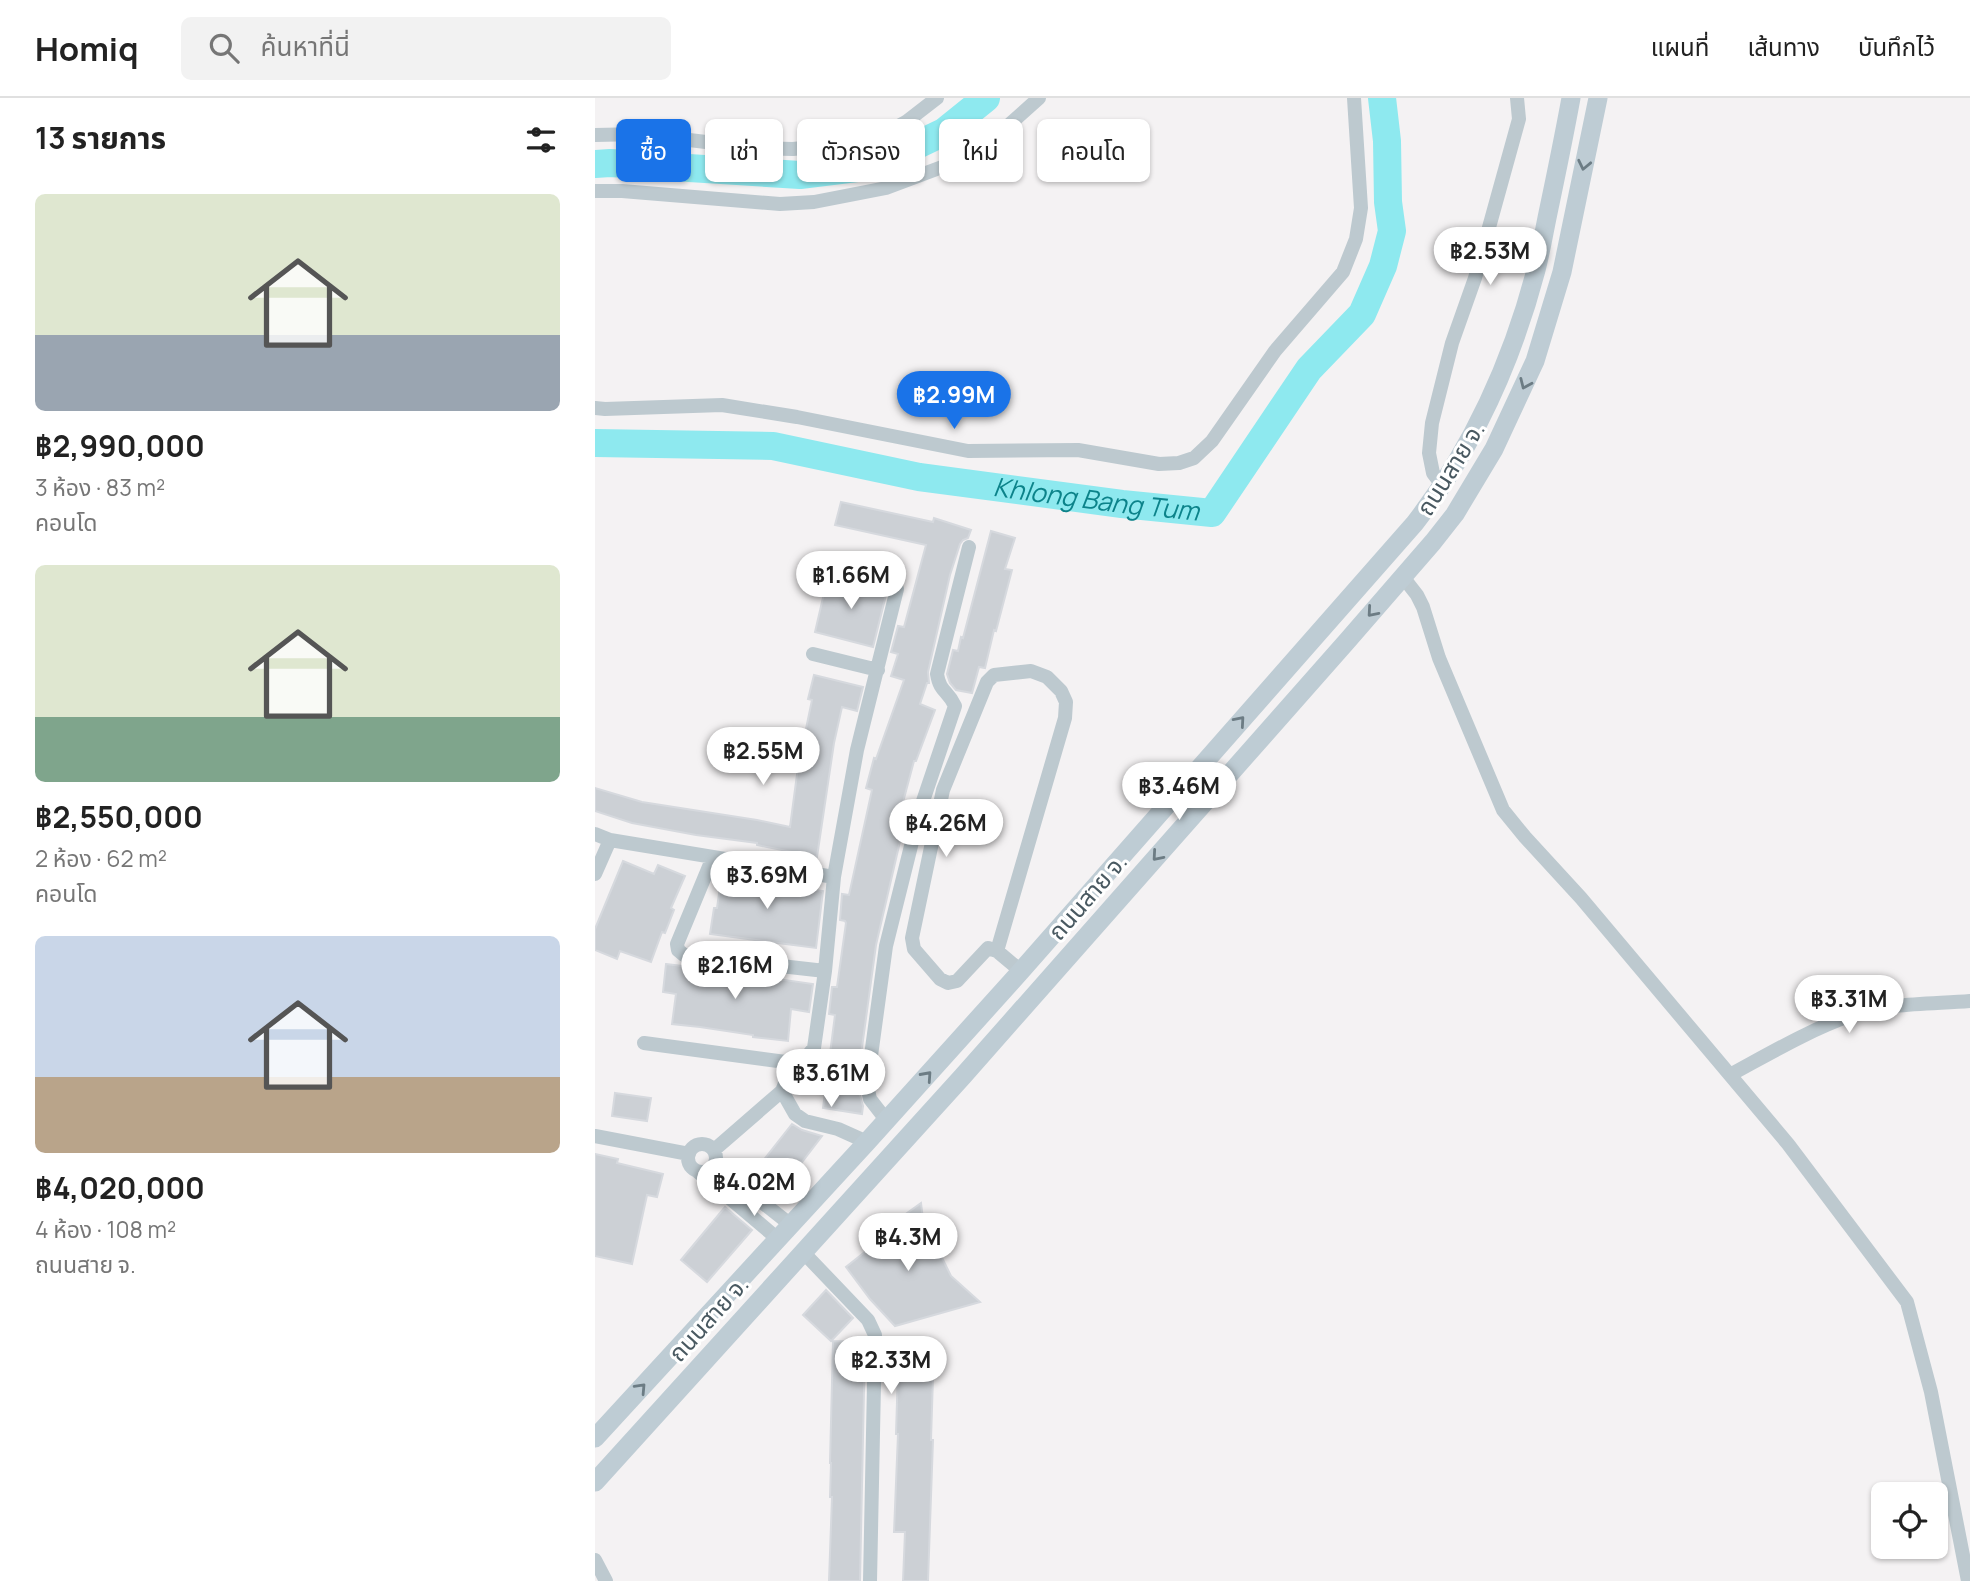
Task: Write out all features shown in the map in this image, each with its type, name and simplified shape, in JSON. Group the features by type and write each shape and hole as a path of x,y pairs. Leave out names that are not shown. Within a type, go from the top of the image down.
{"main road":[{"name":"ถนนสาย จ.","path":"595,1438 1021,971 1406,533 1442,485 1491,396 1525,307 1537,268 1571,98"},
{"name":"ถนนสาย จ.","path":"595,1482 981,1055 1403,577 1455,514 1500,439 1535,361 1551,315 1598,98"}],"street":[{"path":"595,135 640,134 755,148 793,149 821,146 882,135 906,122 937,98"},
{"path":"595,191 780,204 814,202 886,188 942,167 1001,132 1039,98"},
{"path":"595,408 722,405 968,451 1078,450 1160,464 1179,463 1194,458 1212,441 1275,351 1343,272 1356,239 1361,208 1354,98"},
{"path":"1442,485 1433,473 1429,453 1432,423 1452,343 1475,278 1519,119 1517,98"},
{"path":"887,1121 870,1099 867,1086 884,959 920,810 955,706 951,697 939,686 937,674 969,547"},
{"path":"644,1043 793,1063 804,1060 814,1048 834,877 857,750 897,589 892,576 827,560"},
{"path":"1403,577 1423,607 1440,658 1503,810 1525,838 1581,898 1788,1144 1907,1303 1931,1392 1968,1581"},
{"path":"813,654 878,670"},
{"path":"997,951 1065,718 1066,702 1061,691 1047,677 1031,671 995,676 987,682 943,790 912,937 913,948 940,979 948,983 957,981 988,948 997,951 1021,971"},
{"path":"595,834 610,839 834,877"},
{"path":"595,874 610,839"},
{"path":"713,857 677,944 678,950 684,955 825,971"},
{"path":"1730,1075 1806,1035 1852,1015 1876,1009 1970,1001"},
{"path":"698,1172 712,1169 715,1156 782,1091 793,1063"},
{"path":"782,1091 795,1114 805,1121 838,1129 867,1142"},
{"path":"595,1136 689,1154"},
{"path":"697,1145 709,1146 733,1180 785,1232 722,1192 690,1165 689,1154 692,1149 697,1145"},
{"path":"803,1252 868,1320 875,1335 870,1581"},
{"path":"595,1560 606,1581"}],"building":[{"path":"841,502 933,522 934,518 971,530 968,538 960,544 950,575 928,672 929,683 920,704 935,710 914,761 902,806 908,807 876,945 857,1084 863,1106 862,1114 823,1108 835,1015 829,1014 832,987 837,987 846,923 840,920 842,894 849,895 872,790 866,788 874,758 876,759 904,680 891,676 898,654 891,652 898,626 904,627 926,545 835,525"},
{"path":"991,531 1015,538 1005,569 1012,570 985,668 979,667 972,693 956,690 947,674 953,650 958,651 961,637 963,638"},
{"path":"828,576 887,591 873,647 815,632"},
{"path":"814,675 863,687 857,711 842,707 817,857 757,843 632,823 595,811 595,788 642,802 790,827 798,767 812,700 808,699"},
{"path":"623,861 654,874 658,865 685,876 671,908 674,910 665,933 662,932 651,962 620,951 617,959 595,950 595,929"},
{"path":"722,873 794,883 794,887 823,891 816,948 710,934"},
{"path":"666,964 813,984 809,1012 791,1009 788,1041 672,1024 676,994 663,992"},
{"path":"615,1093 651,1098 647,1121 612,1116"},
{"path":"792,1124 822,1136 776,1196 751,1176"},
{"path":"595,1154 618,1159 617,1163 663,1174 657,1197 647,1195 632,1264 595,1256"},
{"path":"921,1203 923,1219 951,1276 980,1302 895,1326 846,1267 866,1251 864,1244"},
{"path":"725,1207 752,1230 707,1282 681,1260"},
{"path":"826,1290 853,1318 831,1341 803,1315"},
{"path":"833,1341 865,1342 860,1581 829,1581"},
{"path":"896,1343 931,1345 933,1440 928,1581 903,1581 905,1532 894,1532 898,1434"}],"waterway":[{"name":"Khlong Bang Tum","path":"595,164 800,175 873,166 944,132 986,98"},
{"name":"Khlong Bang Tum","path":"595,443 773,446 919,477 1212,513 1309,369 1362,314 1383,266 1392,231 1382,98"}]}
